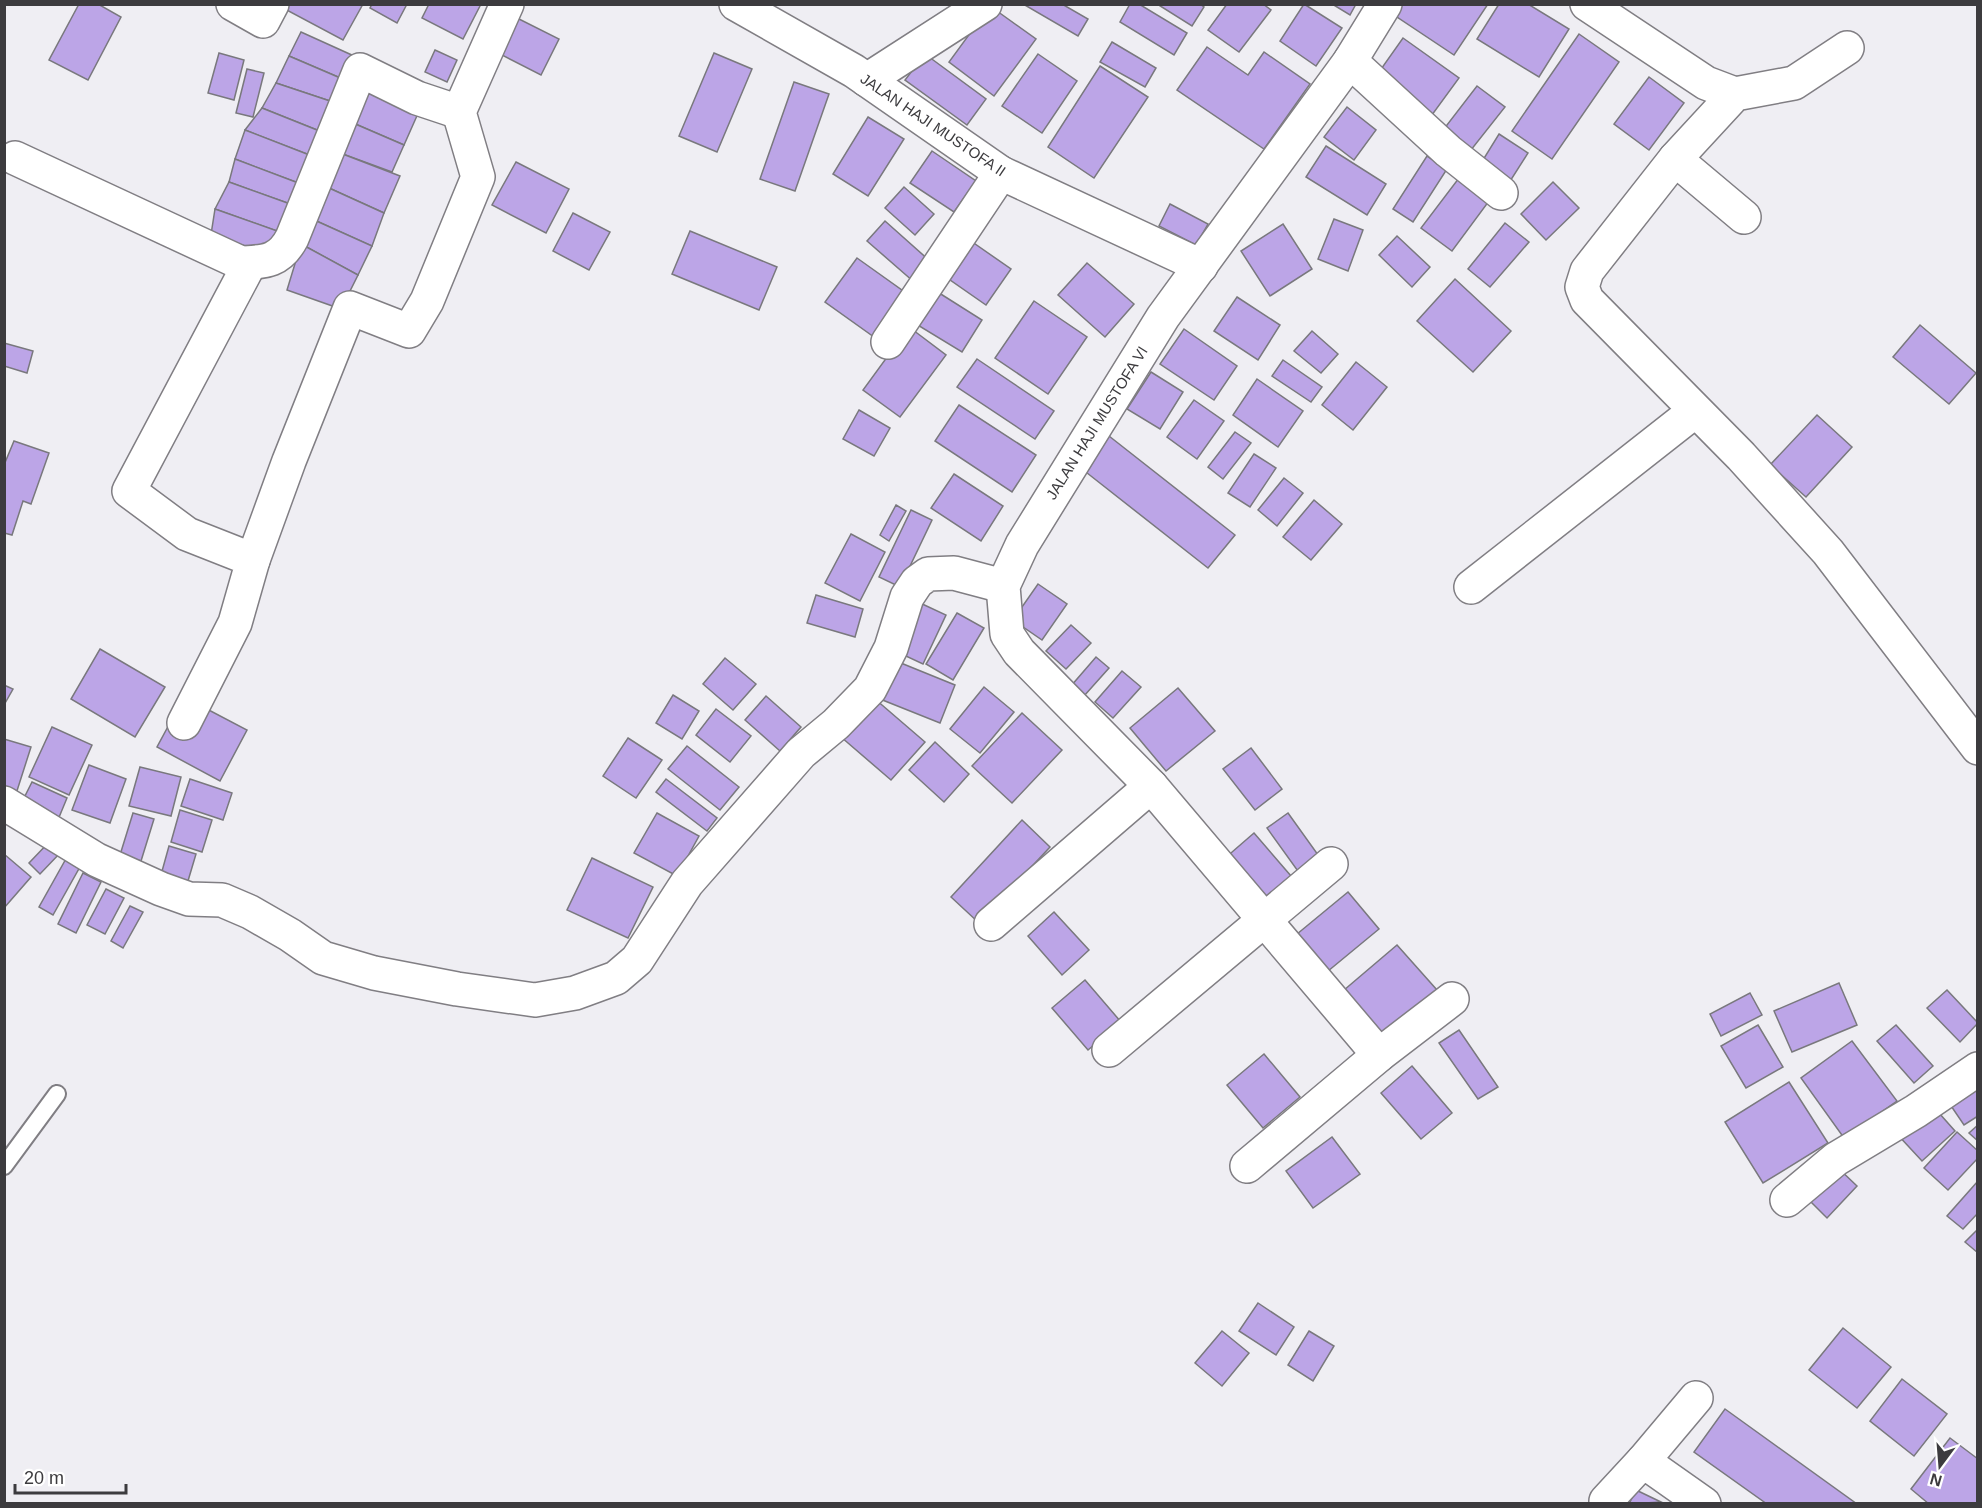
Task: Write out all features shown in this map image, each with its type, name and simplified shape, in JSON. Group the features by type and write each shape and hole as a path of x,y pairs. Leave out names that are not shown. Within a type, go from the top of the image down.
{"street":[{"path":"233,4 268,13"},
{"path":"184,723 234,623 253,560 289,461 350,308 409,331 427,301 478,177 459,112 507,4"},
{"name":"JALAN HAJI MUSTOFA II","path":"735,4 867,80 1001,173 1201,266"},
{"path":"867,80 985,4"},
{"name":"JALAN HAJI MUSTOFA VI","path":"1003,586 1022,545 1163,317 1350,61 1385,4"},
{"path":"1587,4 1706,83 1735,94 1794,84 1847,48"},
{"path":"1350,61 1448,151 1501,193"},
{"path":"15,158 242,263 265,262 285,251 292,238 360,70 417,98 459,112"},
{"path":"1735,94 1676,159 1587,271 1582,286 1587,300 1741,456 1828,552 1977,748"},
{"path":"1676,159 1744,217"},
{"path":"888,342 1001,173"},
{"path":"250,263 129,491 187,534 253,560"},
{"path":"1471,587 1695,411"},
{"path":"4,803 97,860 189,899 222,900 250,912 290,935 323,958 374,974 535,1000 575,993 616,978 637,960 687,883 801,753 836,724 870,689 891,648 907,597 917,582 928,574 954,573 1003,586 1007,634 1019,652 1152,786 1379,1055"},
{"path":"991,924 1152,786"},
{"path":"1109,1050 1331,864"},
{"path":"1247,1166 1379,1055 1452,999"},
{"path":"1787,1200 1836,1158 1916,1111 1977,1069"},
{"path":"1606,1502 1696,1398"},
{"path":"1643,1461 1704,1503"}],"lane":[{"path":"4,1166 57,1095"}],"building":[{"path":"79,4 98,4 121,17 88,80 49,60"},
{"path":"283,4 363,4 343,40 281,7"},
{"path":"372,4 407,4 397,23 370,8"},
{"path":"429,4 481,4 463,39 422,18"},
{"path":"1023,4 1062,4 1088,19 1078,36"},
{"path":"1130,4 1139,4 1187,33 1174,55 1120,22"},
{"path":"1157,4 1200,4 1204,7 1192,26"},
{"path":"1227,4 1263,4 1271,10 1239,52 1208,30"},
{"path":"1304,4 1342,28 1316,66 1280,41"},
{"path":"1332,4 1356,4 1350,15"},
{"path":"1401,4 1488,4 1454,55 1394,15"},
{"path":"1499,4 1528,4 1569,29 1539,77 1477,39"},
{"path":"990,6 1036,39 994,96 949,62"},
{"path":"517,18 559,39 541,75 500,54"},
{"path":"301,32 354,56 345,80 289,56"},
{"path":"1579,34 1619,62 1552,159 1512,131"},
{"path":"1403,38 1459,78 1429,119 1374,79"},
{"path":"1112,42 1156,68 1145,87 1100,62"},
{"path":"1207,47 1248,75 1264,52 1310,84 1264,149 1177,90"},
{"path":"435,50 457,60 447,82 425,72"},
{"path":"219,53 244,60 234,100 208,93"},
{"path":"714,53 752,69 717,152 679,136"},
{"path":"925,54 986,99 967,125 905,80"},
{"path":"1038,54 1077,81 1042,133 1002,106"},
{"path":"289,56 345,80 336,103 276,83"},
{"path":"1100,66 1148,97 1094,178 1048,147"},
{"path":"247,69 264,73 253,117 236,113"},
{"path":"1649,77 1684,103 1649,150 1614,124"},
{"path":"794,82 829,94 795,191 760,179"},
{"path":"276,83 336,103 322,132 262,108"},
{"path":"367,86 420,109 404,145 353,123"},
{"path":"1477,86 1505,107 1467,155 1440,134"},
{"path":"1347,107 1376,130 1354,160 1324,137"},
{"path":"262,108 322,132 312,156 245,130"},
{"path":"868,117 904,139 868,196 833,174"},
{"path":"353,123 404,145 392,172 340,153"},
{"path":"245,130 312,156 301,184 235,159"},
{"path":"1499,134 1528,153 1507,186 1478,168"},
{"path":"1326,146 1386,184 1367,215 1306,177"},
{"path":"932,151 976,181 954,212 910,183"},
{"path":"340,153 400,176 384,213 329,188"},
{"path":"1427,156 1447,169 1413,222 1393,209"},
{"path":"235,159 301,184 293,205 229,182"},
{"path":"516,162 569,189 546,233 492,205"},
{"path":"1462,174 1492,197 1452,251 1421,228"},
{"path":"229,182 293,205 280,232 215,209"},
{"path":"1553,182 1579,208 1546,240 1521,214"},
{"path":"904,187 934,214 915,235 885,208"},
{"path":"329,188 384,213 372,246 312,219"},
{"path":"1170,204 1208,224 1196,245 1159,226"},
{"path":"215,209 280,232 259,257 210,241"},
{"path":"573,213 610,232 589,270 553,251"},
{"path":"312,219 372,246 358,275 301,244"},
{"path":"1334,219 1363,230 1348,271 1318,259"},
{"path":"885,221 931,262 914,282 867,241"},
{"path":"1505,223 1529,242 1490,287 1468,269"},
{"path":"1283,224 1312,269 1270,296 1241,251"},
{"path":"690,231 777,267 759,310 672,274"},
{"path":"1397,236 1430,267 1412,287 1379,255"},
{"path":"968,239 1011,269 986,305 943,275"},
{"path":"301,244 358,275 341,309 287,290"},
{"path":"857,258 913,298 881,342 825,302"},
{"path":"1087,263 1134,304 1105,337 1058,295"},
{"path":"1455,279 1511,331 1473,372 1417,321"},
{"path":"936,291 982,320 962,352 916,324"},
{"path":"1237,297 1280,325 1258,360 1214,331"},
{"path":"1034,301 1087,337 1048,394 995,358"},
{"path":"1920,325 1976,373 1949,404 1893,357"},
{"path":"909,327 946,355 900,417 863,390"},
{"path":"1184,329 1237,366 1214,400 1160,364"},
{"path":"1312,331 1338,354 1321,373 1294,351"},
{"path":"4,343 33,351 27,373 4,366"},
{"path":"977,359 1054,411 1035,439 957,387"},
{"path":"1283,360 1322,387 1311,402 1272,376"},
{"path":"1356,362 1387,387 1353,430 1322,405"},
{"path":"1151,372 1183,392 1160,429 1127,409"},
{"path":"1257,379 1303,411 1278,447 1233,415"},
{"path":"1194,400 1224,421 1197,459 1167,437"},
{"path":"959,405 1036,455 1012,492 935,441"},
{"path":"859,410 890,428 874,456 843,439"},
{"path":"1817,415 1852,447 1806,497 1770,465"},
{"path":"1235,432 1251,443 1223,479 1208,467"},
{"path":"1109,436 1235,535 1208,568 1082,469"},
{"path":"14,441 49,453 31,504 23,501 12,535 4,533 4,465"},
{"path":"1254,454 1276,468 1250,507 1228,493"},
{"path":"954,474 1003,506 981,541 931,508"},
{"path":"1284,478 1303,493 1277,526 1258,510"},
{"path":"1314,500 1342,524 1311,560 1283,537"},
{"path":"896,505 906,511 889,541 880,535"},
{"path":"911,510 932,520 900,587 879,577"},
{"path":"851,534 885,552 860,601 825,583"},
{"path":"1038,584 1067,604 1042,640 1013,620"},
{"path":"816,595 863,609 855,637 807,623"},
{"path":"918,602 946,615 923,664 895,651"},
{"path":"957,613 984,628 953,680 926,664"},
{"path":"1071,625 1091,643 1066,669 1046,651"},
{"path":"100,649 165,687 135,737 71,699"},
{"path":"1096,657 1109,668 1084,696 1071,686"},
{"path":"725,658 756,684 733,710 703,684"},
{"path":"891,659 955,685 940,723 875,697"},
{"path":"1122,671 1141,687 1113,718 1095,702"},
{"path":"4,685 13,689 4,705"},
{"path":"984,687 1014,712 980,753 950,729"},
{"path":"1178,688 1215,731 1166,771 1130,728"},
{"path":"673,695 699,711 682,739 656,723"},
{"path":"766,696 801,727 780,751 745,720"},
{"path":"184,697 247,730 220,781 157,747"},
{"path":"875,699 925,742 891,780 841,737"},
{"path":"716,709 751,736 730,762 696,735"},
{"path":"1022,713 1062,750 1012,803 972,766"},
{"path":"52,727 92,745 69,795 29,777"},
{"path":"628,738 662,760 636,798 603,776"},
{"path":"4,739 31,747 15,797 4,793"},
{"path":"935,742 969,774 944,802 909,770"},
{"path":"687,746 739,787 720,810 668,769"},
{"path":"1251,748 1282,789 1255,810 1223,769"},
{"path":"89,765 126,779 110,823 72,810"},
{"path":"140,767 181,777 171,816 129,806"},
{"path":"190,779 232,793 223,820 181,806"},
{"path":"666,779 717,818 707,831 656,792"},
{"path":"32,782 67,798 55,827 18,810"},
{"path":"180,810 212,820 202,852 171,842"},
{"path":"133,813 154,819 141,861 120,855"},
{"path":"657,813 699,836 677,876 634,853"},
{"path":"1288,813 1321,859 1300,874 1267,828"},
{"path":"1022,820 1050,847 979,923 951,897"},
{"path":"1254,833 1291,876 1261,902 1224,859"},
{"path":"50,841 61,852 40,874 29,863"},
{"path":"169,846 196,854 185,891 159,882"},
{"path":"4,854 31,877 4,908"},
{"path":"67,857 81,865 53,915 39,907"},
{"path":"592,858 653,887 628,938 567,910"},
{"path":"83,873 101,882 76,933 58,924"},
{"path":"106,889 124,898 105,934 87,925"},
{"path":"1348,892 1379,929 1322,976 1291,939"},
{"path":"130,906 143,912 123,948 111,941"},
{"path":"1054,912 1089,950 1062,975 1028,936"},
{"path":"1397,945 1437,990 1377,1042 1337,996"},
{"path":"1085,980 1121,1022 1088,1050 1052,1008"},
{"path":"1839,983 1857,1025 1792,1052 1774,1011"},
{"path":"1947,990 1978,1023 1960,1042 1927,1008"},
{"path":"1750,993 1762,1015 1721,1036 1710,1014"},
{"path":"1758,1025 1783,1067 1746,1088 1721,1046"},
{"path":"1896,1025 1933,1066 1914,1083 1877,1041"},
{"path":"1459,1030 1498,1087 1478,1099 1439,1043"},
{"path":"1852,1041 1897,1101 1844,1138 1801,1078"},
{"path":"1264,1054 1300,1097 1263,1128 1227,1085"},
{"path":"1412,1066 1452,1113 1421,1139 1381,1093"},
{"path":"1978,1081 1978,1116 1964,1125 1945,1097"},
{"path":"1789,1082 1828,1143 1763,1183 1725,1122"},
{"path":"1931,1104 1955,1131 1922,1161 1897,1134"},
{"path":"1978,1125 1978,1141 1969,1133"},
{"path":"1957,1132 1978,1151 1978,1158 1948,1190 1924,1168"},
{"path":"1332,1137 1360,1174 1313,1208 1286,1171"},
{"path":"1836,1166 1857,1186 1827,1218 1806,1197"},
{"path":"1978,1181 1978,1213 1963,1229 1947,1216"},
{"path":"1978,1229 1978,1253 1965,1242"},
{"path":"1258,1303 1294,1327 1276,1355 1239,1331"},
{"path":"1843,1328 1891,1367 1857,1408 1809,1370"},
{"path":"1222,1331 1249,1353 1222,1386 1195,1363"},
{"path":"1309,1331 1334,1346 1313,1381 1288,1365"},
{"path":"1902,1379 1947,1414 1914,1456 1870,1421"},
{"path":"1725,1409 1857,1504 1767,1504 1694,1452"},
{"path":"1950,1438 1978,1459 1978,1504 1929,1504 1911,1489"},
{"path":"1636,1490 1661,1502 1629,1504"}]}
